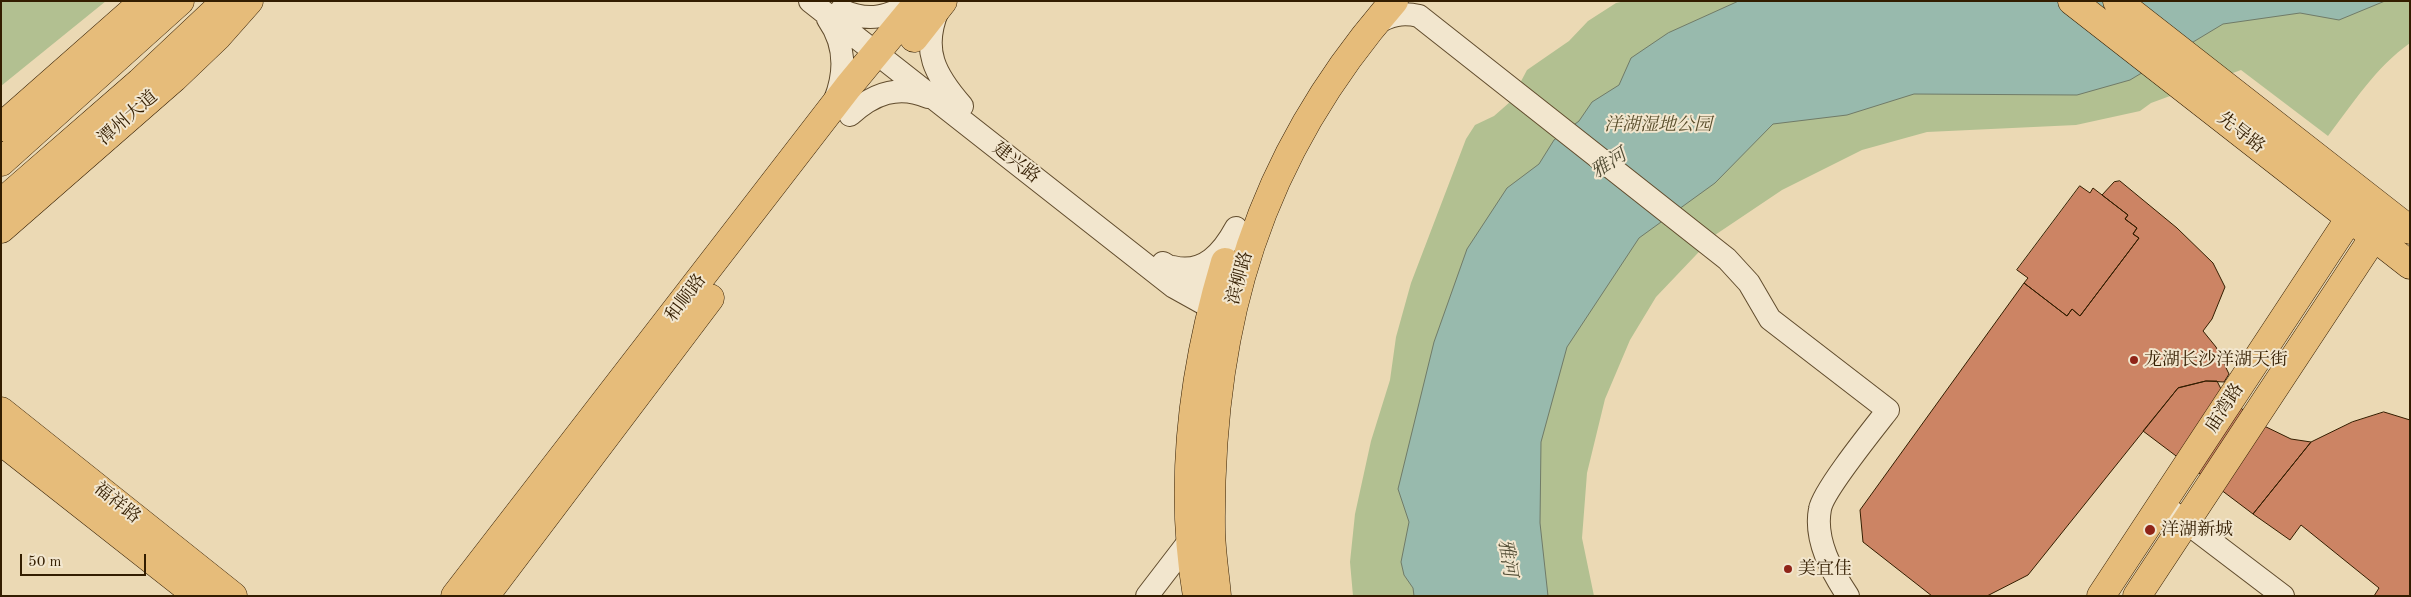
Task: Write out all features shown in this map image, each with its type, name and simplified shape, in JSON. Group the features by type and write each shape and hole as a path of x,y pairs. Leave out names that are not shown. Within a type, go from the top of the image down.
{"main road":[{"path":"1,127 144,1"},
{"path":"1,139 157,1"},
{"path":"1,162 180,1"},
{"name":"潭州大道","path":"1,203 140,82 226,1"},
{"name":"潭州大道","path":"1,216 179,59 235,1"},
{"name":"潭州大道","path":"1,229 206,48 249,1"},
{"name":"滨柳路","path":"1218,596 1211,529 1216,395 1225,297 1236,228 1262,165 1291,110 1329,54 1373,12 1394,1"},
{"name":"先导路","path":"2072,1 2410,265"},
{"name":"先导路","path":"2116,1 2410,230"},
{"name":"和顺路","path":"455,596 930,2"},
{"name":"滨柳路","path":"1197,596 1190,540 1190,472 1193,406 1204,342 1287,156 1373,12"},
{"name":"和顺路","path":"485,596 839,114"},
{"path":"2296,176 2311,198 2321,222 2323,250 2320,263"},
{"name":"庙湾路","path":"2101,596 2365,195"},
{"name":"庙湾路","path":"2137,596 2389,214"},
{"path":"2344,282 2367,269 2377,266 2391,266 2410,271"},
{"name":"福祥路","path":"1,411 233,596"},
{"name":"福祥路","path":"1,442 198,596"}],"street":[{"path":"823,4 856,17 878,17 930,2 930,46 932,59 948,90 952,106"},
{"path":"823,4 836,32 843,57 839,114 890,92 917,93 952,106"},
{"name":"建兴路","path":"823,4 1171,276"},
{"path":"1373,12 1399,14 1420,9 1727,259 1758,289 1771,308 1783,320 1896,408 1838,487 1826,510 1826,530 1830,552 1840,574 1858,596"},
{"path":"1171,276 1181,269 1191,269 1212,261 1228,243 1236,228"},
{"path":"1171,276 1186,277 1225,297"},
{"path":"1171,276 1198,316 1204,342"},
{"path":"1758,289 1764,312 1777,325 1888,410 1833,484 1820,508 1820,530 1824,552 1834,576 1848,596"},
{"path":"2159,508 2283,596"},
{"path":"2183,526 2267,596"},
{"path":"1147,596 1190,540"}],"green space":[{"path":"1,1 106,1 1,86"},
{"name":"洋湖湿地公园","path":"1625,1 2410,1 2410,43 2376,74 2328,136 2241,70 2151,103 2140,111 2076,125 1927,132 1862,150 1782,190 1715,235 1656,297 1630,340 1605,399 1587,473 1582,538 1594,596 1353,596 1350,562 1355,514 1371,441 1390,380 1396,337 1411,283 1466,139 1475,125 1494,116 1510,102 1527,70 1569,41 1588,21 1616,3"}],"water":[{"name":"雅河","path":"1739,1 2385,1 2339,20 2300,13 2223,24 2130,80 2077,95 1914,94 1847,115 1773,124 1715,183 1639,238 1567,347 1541,442 1540,523 1548,596 1414,596 1413,588 1404,575 1401,562 1409,522 1398,489 1434,342 1467,249 1507,188 1539,164 1554,140 1579,121 1592,102 1619,85 1631,58 1668,33"}],"building":[{"path":"2120,181 2177,228 2213,263 2225,287 2212,319 2203,331 2216,347 2229,374 2224,382 2206,381 2178,388 2028,575 1987,596 1932,596 1863,542 1860,510 2024,283 2067,316 2072,309 2080,316 2139,238 2133,234 2137,228 2125,219 2128,215 2102,195 2114,182"},
{"path":"2080,186 2090,193 2093,188 2128,215 2125,219 2137,228 2133,234 2139,238 2080,316 2072,309 2067,316 2024,283 2028,278 2017,270"},
{"path":"2206,381 2217,381 2223,393 2260,424 2291,439 2311,442 2253,514 2143,431 2178,388"},
{"path":"2384,412 2410,420 2410,596 2374,596 2379,588 2301,525 2290,540 2253,514 2311,442 2352,422"}],"place":[{"name":"龙湖长沙洋湖天街","path":"2134,360"},
{"name":"洋湖新城","path":"2150,530"},
{"name":"美宜佳","path":"1788,569"}]}
